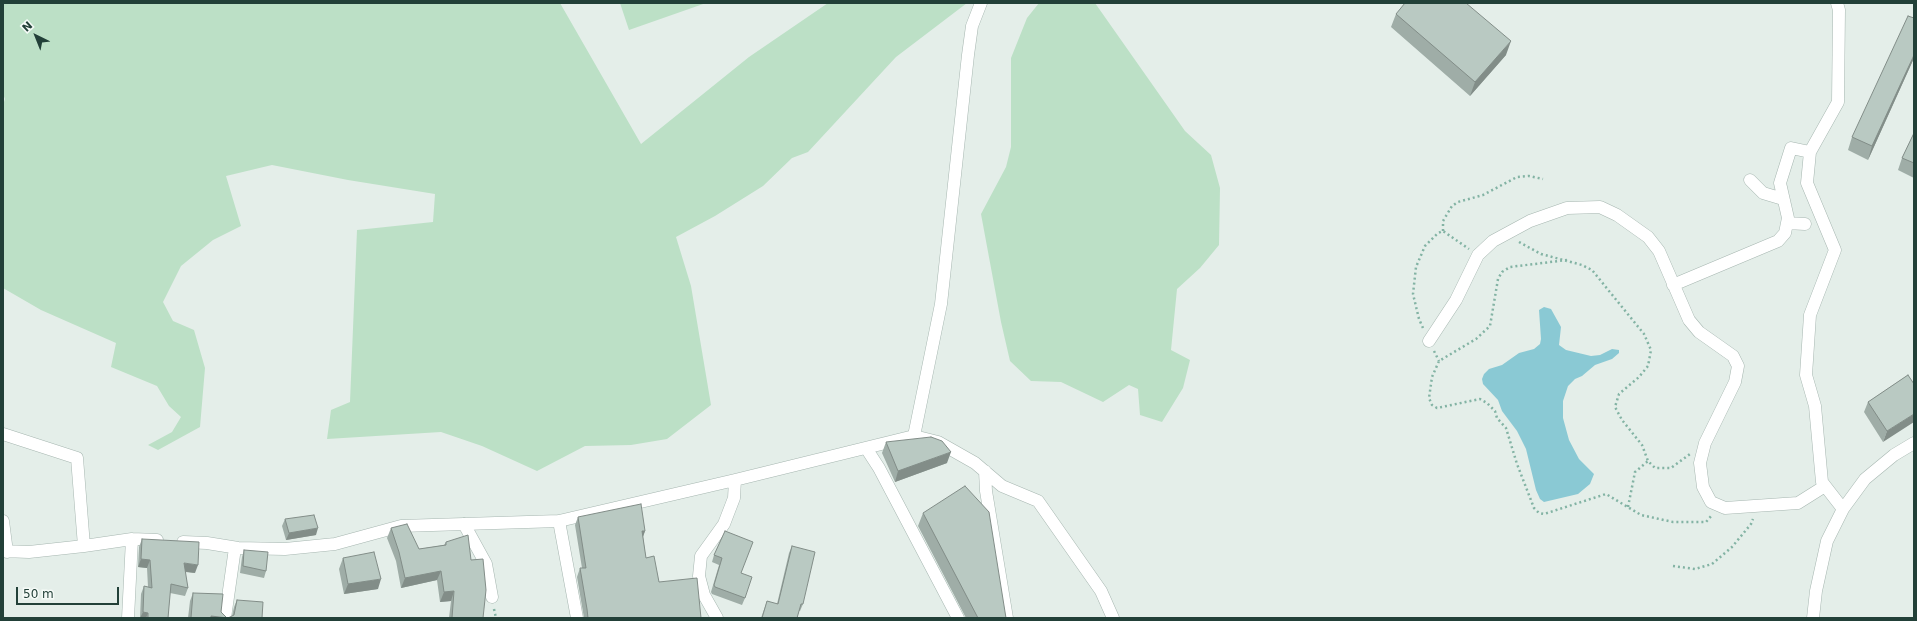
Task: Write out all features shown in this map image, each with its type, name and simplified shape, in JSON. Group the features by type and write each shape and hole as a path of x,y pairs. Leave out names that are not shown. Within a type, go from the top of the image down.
{"street":[{"path":"914,436 941,304 968,55 972,26 981,3"},
{"path":"1837,3 1839,10 1838,102 1810,152 1807,183 1835,250 1810,315 1806,375 1815,406 1822,482 1844,509"},
{"path":"1673,286 1778,241 1785,233 1788,218 1780,183 1791,148 1810,152"},
{"path":"1750,180 1763,193 1783,199"},
{"path":"1430,341 1456,300 1478,255 1493,241 1530,221 1567,208 1600,207 1617,215 1648,237 1659,251 1689,320 1699,332 1733,356 1738,366 1735,382 1705,443 1700,463 1703,488 1711,502 1725,508 1798,503 1825,486"},
{"path":"1787,223 1805,224"},
{"path":"3,434 77,458 84,546"},
{"path":"3,521 5,552 29,552 132,539 207,543 235,548 285,549 335,544 401,526 559,521 914,436 938,442 975,462 1002,486 1032,497 1038,501 1101,591 1113,618"},
{"path":"1813,618 1816,591 1827,541 1844,509 1865,479 1894,456 1914,443"},
{"path":"866,448 879,468 958,618"},
{"path":"984,471 1006,618"},
{"path":"717,618 704,595 699,576 701,556 724,524 734,498 735,480"},
{"path":"559,521 577,618"},
{"path":"464,524 486,564 492,597"},
{"path":"128,618 132,539"},
{"path":"225,618 235,548"}],"path":[{"path":"1443,231 1443,221 1452,206 1458,202 1483,196 1518,177 1529,176 1543,179"},
{"path":"1443,231 1478,255"},
{"path":"1439,361 1419,319 1413,294 1416,267 1426,246 1438,233 1443,231"},
{"path":"1505,234 1541,254 1567,260 1592,270 1644,334 1651,350 1648,366 1639,378 1619,394 1615,407 1622,420 1642,444 1648,461 1655,468 1671,468 1705,443"},
{"path":"1567,260 1510,267 1502,272 1498,279 1490,326 1476,339 1439,361 1432,377 1429,398 1432,405 1436,408 1480,399 1487,403 1495,411 1497,418 1506,428 1517,464 1534,508 1539,513 1544,514 1606,494 1641,515 1673,522 1706,522 1722,506"},
{"path":"1628,507 1635,472 1648,461"},
{"path":"1673,566 1695,569 1712,564 1732,547 1751,524 1757,505"}],"green space":[{"path":"3,3 560,3 641,144 749,57 828,3 967,3 896,57 808,152 792,158 763,186 715,216 676,237 691,286 711,405 667,439 631,445 585,446 537,471 482,446 441,432 327,439 331,410 350,402 357,230 433,222 435,194 348,180 272,165 226,176 241,226 213,240 181,266 163,302 173,321 194,330 205,368 200,427 158,450 148,445 172,432 181,417 169,406 157,386 111,367 116,343 41,310 3,288 3,105 5,99 3,94"},
{"path":"620,3 706,3 629,30"},
{"path":"1039,3 1095,3 1185,131 1211,155 1220,188 1219,245 1200,268 1177,289 1171,350 1190,360 1183,388 1162,422 1140,415 1138,389 1129,385 1103,402 1061,382 1031,381 1010,361 1001,322 981,214 1006,167 1011,147 1011,58 1027,18"}],"water":[{"path":"1544,307 1551,309 1561,327 1559,345 1566,350 1591,356 1600,355 1612,349 1619,350 1619,353 1612,359 1595,365 1582,376 1575,379 1568,386 1563,401 1563,418 1569,440 1579,459 1594,474 1590,484 1578,494 1544,502 1540,499 1536,490 1526,449 1517,431 1502,411 1498,400 1483,384 1482,379 1484,374 1489,369 1502,365 1519,353 1534,349 1540,344 1539,310"}],"building":[{"path":"1405,3 1466,3 1511,41 1475,82 1396,14"},
{"path":"1908,16 1914,18 1914,55 1872,146 1852,137"},
{"path":"1914,133 1914,163 1902,158"},
{"path":"1908,375 1914,384 1914,414 1887,431 1868,402"},
{"path":"931,437 942,441 951,452 898,471 886,442"},
{"path":"965,486 989,512 1006,618 978,618 923,513"},
{"path":"641,504 645,531 642,531 646,558 654,556 659,582 697,578 701,618 588,618 580,568 586,568 578,517"},
{"path":"314,515 318,528 289,533 285,519"},
{"path":"407,524 419,549 446,545 446,542 468,535 471,560 483,559 486,590 483,618 452,618 454,591 444,592 441,571 405,578 399,552 391,528"},
{"path":"725,531 753,542 741,573 752,577 745,598 715,587 714,585 722,558 714,555"},
{"path":"142,539 199,542 198,565 184,563 188,588 171,584 168,618 148,618 148,613 143,612 144,586 152,588 150,560 141,559"},
{"path":"792,546 815,552 803,604 801,604 797,618 762,618 767,601 778,604"},
{"path":"244,550 268,552 266,571 243,566"},
{"path":"374,552 381,579 348,584 343,558"},
{"path":"193,593 223,594 221,612 227,618 211,616 211,618 191,618"},
{"path":"237,600 263,602 262,618 228,618 234,615"}]}
